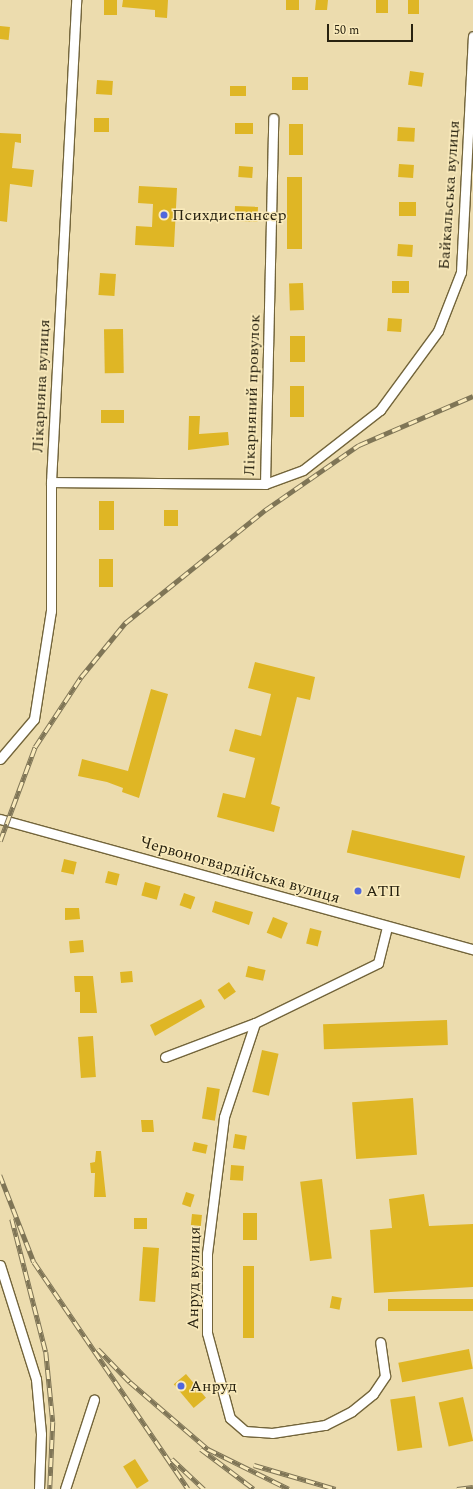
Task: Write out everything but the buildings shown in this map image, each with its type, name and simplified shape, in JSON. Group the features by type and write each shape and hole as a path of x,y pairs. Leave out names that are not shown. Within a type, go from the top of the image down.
{"street":[{"name":"Лікарняна вулиця","path":"0,759 34,718 52,611 51,482 76,0"},
{"name":"Байкальська вулиця","path":"265,484 303,470 380,410 438,331 461,272 473,36"},
{"name":"Лікарняний провулок","path":"51,482 265,484 273,118"},
{"name":"Червоногвардійська вулиця","path":"0,819 386,927 473,949"},
{"path":"165,1057 255,1023 378,963 386,927"},
{"name":"Анруд вулиця","path":"255,1023 224,1117 208,1253 207,1333 230,1418 246,1431 272,1433 325,1425 352,1411 377,1388 385,1376 380,1342"},
{"path":"0,1265 36,1379 41,1434 39,1489"},
{"path":"65,1489 94,1400"}],"railway":[{"path":"0,841 35,747 81,677 125,623 265,510 359,445 473,396"},
{"path":"0,1175 34,1262 188,1489"},
{"path":"12,1219 46,1352 53,1422 50,1489"},
{"path":"98,1349 130,1382 208,1449 289,1489"},
{"path":"201,1449 254,1489"},
{"path":"172,1459 204,1489"},
{"path":"254,1465 336,1489"},
{"path":"457,1489 473,1487"}],"place":[{"name":"Психдиспансер","path":"164,215"},
{"name":"АТП","path":"358,891"},
{"name":"Анруд","path":"181,1386"}]}
